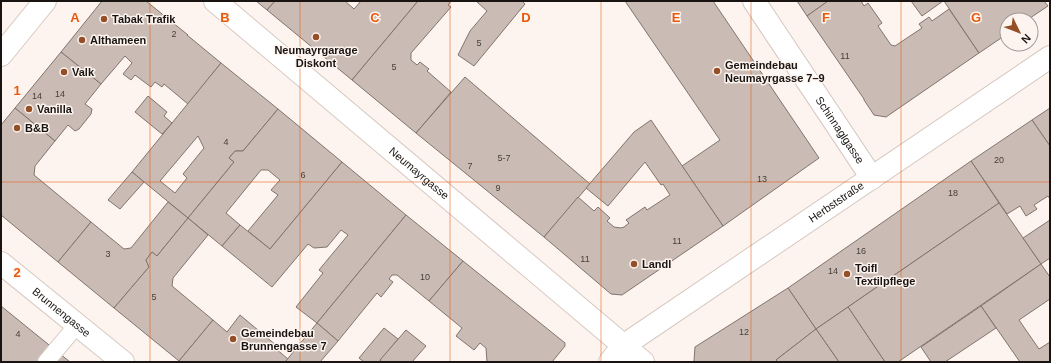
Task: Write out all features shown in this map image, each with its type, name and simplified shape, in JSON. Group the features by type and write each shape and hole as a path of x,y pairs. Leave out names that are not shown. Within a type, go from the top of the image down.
{"street":[{"path":"1,54 45,1"},
{"name":"Neumayrgasse","path":"215,1 617,354 643,362"},
{"name":"Schinnaglgasse","path":"754,1 872,178"},
{"name":"Herbststraße","path":"617,354 1050,57"},
{"name":"Brunnengasse","path":"1,263 122,362"}],"lane":[{"path":"46,362 77,325"}],"building":[{"path":"102,1 146,1 221,63 188,104 164,84 162,87 155,82 151,87 135,75 131,80 123,74 132,63 125,56 101,84 61,52"},
{"path":"256,1 275,1 267,10"},
{"path":"275,1 345,1 354,9 361,1 418,1 352,80 267,10"},
{"path":"418,1 451,1 448,5 451,7 411,53 411,60 417,65 420,62 429,69 427,71 451,92 416,133 352,80"},
{"path":"476,1 522,1 525,4 474,66 458,55 470,31 487,11"},
{"name":"Gemeindebau Neumayrgasse 7–9","path":"625,1 713,1 819,158 723,226 682,166 720,140"},
{"path":"797,1 828,1 807,16"},
{"path":"828,1 861,1 864,6 868,3 882,23 878,26 891,45 895,46 922,28 919,24 929,17 932,21 949,9 979,53 886,117 874,115 807,16"},
{"path":"911,1 943,1 922,16"},
{"path":"944,1 1044,1 1048,6 1039,12 999,12 999,39 979,53"},
{"path":"61,52 101,84 85,104 92,109 91,114 79,129 75,131 68,125 55,141 15,108"},
{"path":"221,63 278,109 243,151 235,151 229,158 234,162 188,218 132,172","holes":["198,136 204,148 183,174 187,178 175,193 160,181"]},
{"path":"465,77 590,184 544,237 416,133"},
{"path":"148,96 167,112 164,116 172,123 162,134 135,112"},
{"path":"15,108 55,141 35,166 34,175 91,222 58,262 1,215 1,125"},
{"path":"1050,108 1050,146 1032,120"},
{"path":"278,109 342,162 270,249 248,231 278,195 271,190 280,180 268,170 261,170 226,213 240,225 222,246 188,218 234,162 229,158 235,151 243,151"},
{"path":"651,120 723,226 622,295 611,294 544,237 578,197 594,211 598,207 610,218 607,221 614,227 621,228 629,223 626,220 645,207 647,210 670,195 645,162 608,206 586,188 634,132"},
{"path":"1032,120 1050,146 1050,199 1048,196 1034,205 1037,209 1026,216 1020,206 1007,214 971,161"},
{"path":"971,161 999,203 816,329 788,288"},
{"path":"342,162 406,215 317,323 296,307 323,273 319,270 348,235 341,230 327,247 314,248 308,244 272,287 222,246 240,225 270,249"},
{"path":"132,172 144,182 120,209 108,200"},
{"path":"168,202 188,218 157,256 152,252 146,260 149,267 114,308 58,262 91,222 124,249 131,248"},
{"path":"999,203 1041,264 898,362 885,362 848,307"},
{"path":"406,215 463,261 429,301 397,275 392,275 389,279 393,282 381,297 377,293 338,341 317,323"},
{"path":"188,218 208,235 173,278 172,286 213,320 179,361 114,308 149,267 146,260 152,252 157,256"},
{"path":"1050,220 1050,258 1041,264 1023,238"},
{"path":"463,261 565,343 565,346 552,362 487,362 486,348 480,343 474,350 456,336 462,328 429,301"},
{"path":"1041,264 1050,277 1050,299 1019,320 1039,349 1050,342 1050,362 1020,362 981,306"},
{"path":"788,288 816,329 776,360 778,362 694,361 695,347"},
{"path":"1,306 70,362 1,362"},
{"path":"981,306 996,328 945,362 931,362 921,347"},
{"path":"848,307 885,362 839,362 816,329"},
{"name":"Gemeindebau Brunnengasse 7","path":"240,315 277,346 275,348 288,359 285,362 179,361 213,320 227,332"},
{"path":"317,323 338,341 320,362 285,362"},
{"path":"384,328 398,339 379,362 364,362 359,358"},
{"path":"816,329 839,362 778,362 776,360"},
{"path":"406,330 426,346 412,362 382,362 380,360"}],"place":[{"name":"Tabak Trafik","path":"104,19"},
{"name":"Neumayrgarage Diskont","path":"316,37"},
{"name":"Althameen","path":"82,40"},
{"name":"Gemeindebau Neumayrgasse 7–9","path":"717,71"},
{"name":"Valk","path":"64,72"},
{"name":"Vanilla","path":"29,109"},
{"name":"B&B","path":"17,128"},
{"name":"Landl","path":"634,264"},
{"name":"Toifl Textilpflege","path":"847,274"},
{"name":"Gemeindebau Brunnengasse 7","path":"233,339"}]}
